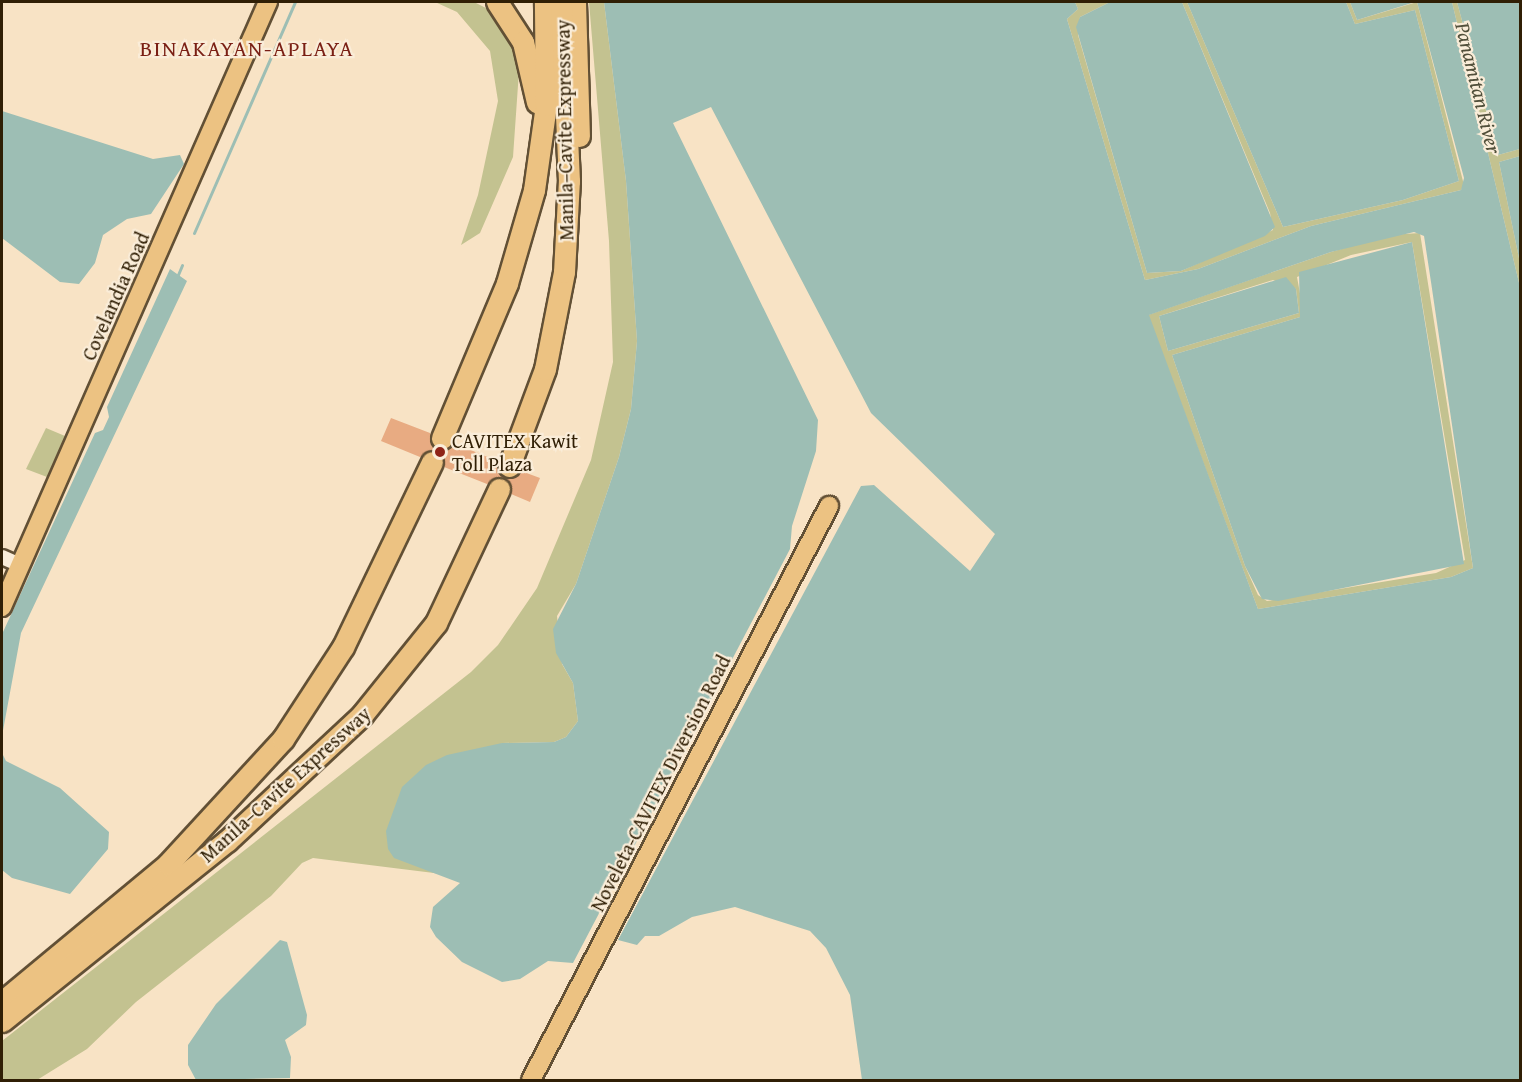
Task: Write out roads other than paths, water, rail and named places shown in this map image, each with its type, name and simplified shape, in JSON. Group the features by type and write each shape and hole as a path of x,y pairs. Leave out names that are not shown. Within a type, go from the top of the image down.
{"highway":[{"path":"497,2 523,42 544,130"},
{"name":"Manila–Cavite Expressway","path":"442,438 516,255 534,190 544,130 545,2"},
{"name":"Manila–Cavite Expressway","path":"509,466 554,334 567,237 569,181 561,2"},
{"path":"569,181 581,124 575,2"},
{"name":"Manila–Cavite Expressway","path":"2,1002 168,864 276,747 347,641 432,462"},
{"name":"Manila–Cavite Expressway","path":"2,1021 227,840 362,715 436,622 499,489"}],"main road":[{"name":"Covelandia Road","path":"2,608 10,561 268,2"},
{"name":"Noveleta-CAVITEX Diversion Road","path":"531,1080 829,506"}],"water":[{"path":"604,2 1075,2 1078,9 1067,19 1145,280 1198,269 1311,226 1461,190 1464,178 1417,2 1452,2 1520,287 1520,1080 862,1080 850,995 826,948 810,931 735,907 692,917 659,936 645,936 637,945 618,940 861,486 874,485 970,571 995,534 871,413 711,107 673,123 818,420 816,451 792,526 790,549 573,963 548,961 520,979 502,982 462,962 436,937 430,927 433,907 460,883 394,858 388,849 386,831 402,787 426,765 447,755 502,743 554,742 566,737 578,721 573,683 556,653 553,629 576,584 619,457 631,409 637,341 626,181","holes":["1414,232 1424,236 1473,568 1451,577 1258,609 1149,315 1331,252"]},
{"path":"1110,2 1182,2 1275,227 1265,236 1181,271 1147,273 1076,27 1080,17"},
{"path":"1187,2 1346,2 1355,24 1415,10 1459,181 1403,200 1283,227"},
{"path":"1350,2 1412,2 1412,3 1357,20"},
{"path":"1457,2 1520,2 1520,149 1498,155"},
{"path":"2,111 153,159 180,155 184,164 151,214 127,219 103,235 95,263 79,284 60,282 2,238"},
{"path":"1520,156 1520,263 1499,162"},
{"path":"1412,242 1464,564 1278,601 1262,599 1245,566 1172,355 1300,317 1299,272"},
{"path":"170,269 187,281 21,633 2,736 3,632 95,433 103,430 109,417 107,407"},
{"path":"1286,277 1296,289 1299,313 1168,351 1159,316"},
{"path":"2,753 6,761 60,788 109,832 108,849 70,894 12,878 2,870"},
{"path":"280,940 287,942 307,1015 306,1025 285,1040 291,1057 290,1078 196,1080 188,1065 188,1045 216,1004"}],"waterway":[{"path":"194,233 295,2"},
{"path":"177,277 182,265"}],"place":[{"name":"CAVITEX Kawit Toll Plaza","path":"440,452"}],"district":[{"name":"BINAKAYAN-APLAYA","path":"247,49"}],"water label":[{"name":"Panamitan River","path":"1478,88"}]}
